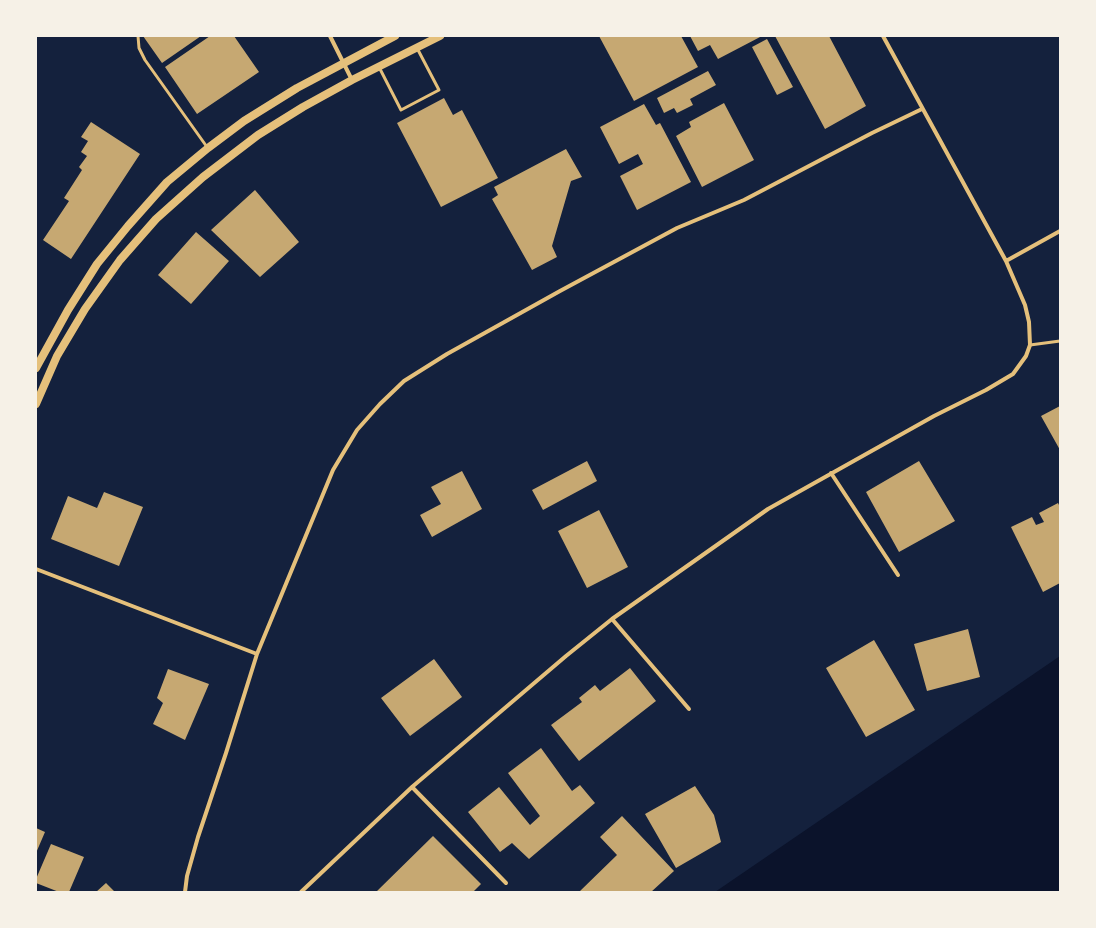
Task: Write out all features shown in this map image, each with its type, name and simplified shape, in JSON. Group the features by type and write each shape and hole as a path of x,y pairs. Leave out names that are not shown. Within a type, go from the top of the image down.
{"main road":[{"path":"36,368 68,310 97,264 167,182 244,121 297,88 395,36"},
{"path":"36,404 57,356 85,309 120,260 156,219 203,177 258,135 303,107 352,80 440,36"}],"street":[{"path":"330,36 352,80"},
{"path":"301,892 412,787 566,656 612,619 768,509 934,416 986,390 1012,374 1026,356 1030,345 1029,322 1025,306 1006,261 883,36"},
{"path":"185,892 187,876 198,837 257,654 333,470 356,430 380,404 404,381 446,354 506,321 677,228 744,200 872,133 922,109"},
{"path":"1006,261 1060,231"},
{"path":"831,473 898,574"},
{"path":"36,569 257,654"},
{"path":"612,619 690,709"},
{"path":"412,787 506,883"}],"lane":[{"path":"138,36 139,48 145,60 208,148"},
{"path":"379,67 401,110 439,90 417,48"},
{"path":"1030,345 1060,341"}],"water":[{"path":"1060,656 1060,892 715,892"}],"building":[{"path":"143,36 201,36 162,63"},
{"path":"210,36 234,36 259,72 197,114 165,67"},
{"path":"599,36 681,36 698,67 634,101"},
{"path":"690,36 762,36 718,59 710,45 698,51"},
{"path":"775,36 829,36 866,106 825,129"},
{"path":"767,39 793,87 777,95 752,47"},
{"path":"708,71 716,85 690,99 693,105 677,113 674,108 664,113 657,98"},
{"path":"444,98 453,115 462,110 498,178 441,207 397,123"},
{"path":"724,103 754,160 702,187 676,136 691,127 689,122"},
{"path":"644,104 656,125 660,123 691,182 637,210 620,176 643,164 638,154 619,164 600,127"},
{"path":"91,122 140,154 71,259 43,240 69,201 64,198 82,170 79,167 87,156 81,152 88,141 81,137"},
{"path":"566,149 582,177 571,181 552,246 557,257 532,270 492,199 498,195 494,187"},
{"path":"255,190 299,242 260,277 211,230"},
{"path":"196,232 229,261 191,304 158,275"},
{"path":"1060,406 1060,450 1041,416"},
{"path":"587,461 597,481 543,510 532,490"},
{"path":"919,461 955,521 899,552 866,492"},
{"path":"462,471 482,509 432,537 420,515 441,504 431,487"},
{"path":"104,492 143,507 119,566 51,539 68,496 97,508"},
{"path":"1058,503 1060,507 1060,583 1043,592 1011,527 1032,517 1036,525 1044,522 1039,513"},
{"path":"599,510 628,567 587,588 558,531"},
{"path":"968,629 980,677 927,691 914,644"},
{"path":"874,640 915,710 866,737 826,668"},
{"path":"434,659 462,697 410,736 381,698"},
{"path":"630,668 656,701 579,761 551,725 582,702 579,698 595,685 600,691"},
{"path":"168,669 209,684 185,740 153,724 163,703 157,698"},
{"path":"541,748 572,791 580,785 595,803 529,859 512,843 500,852 468,812 499,787 530,825 540,816 508,773"},
{"path":"695,786 714,815 721,842 676,868 645,814"},
{"path":"622,816 674,871 651,892 579,892 617,855 600,837"},
{"path":"36,828 45,832 36,853"},
{"path":"433,836 481,884 473,892 376,892"},
{"path":"51,844 84,857 69,892 59,892 36,883 36,879"},
{"path":"106,883 115,892 96,892"}]}
